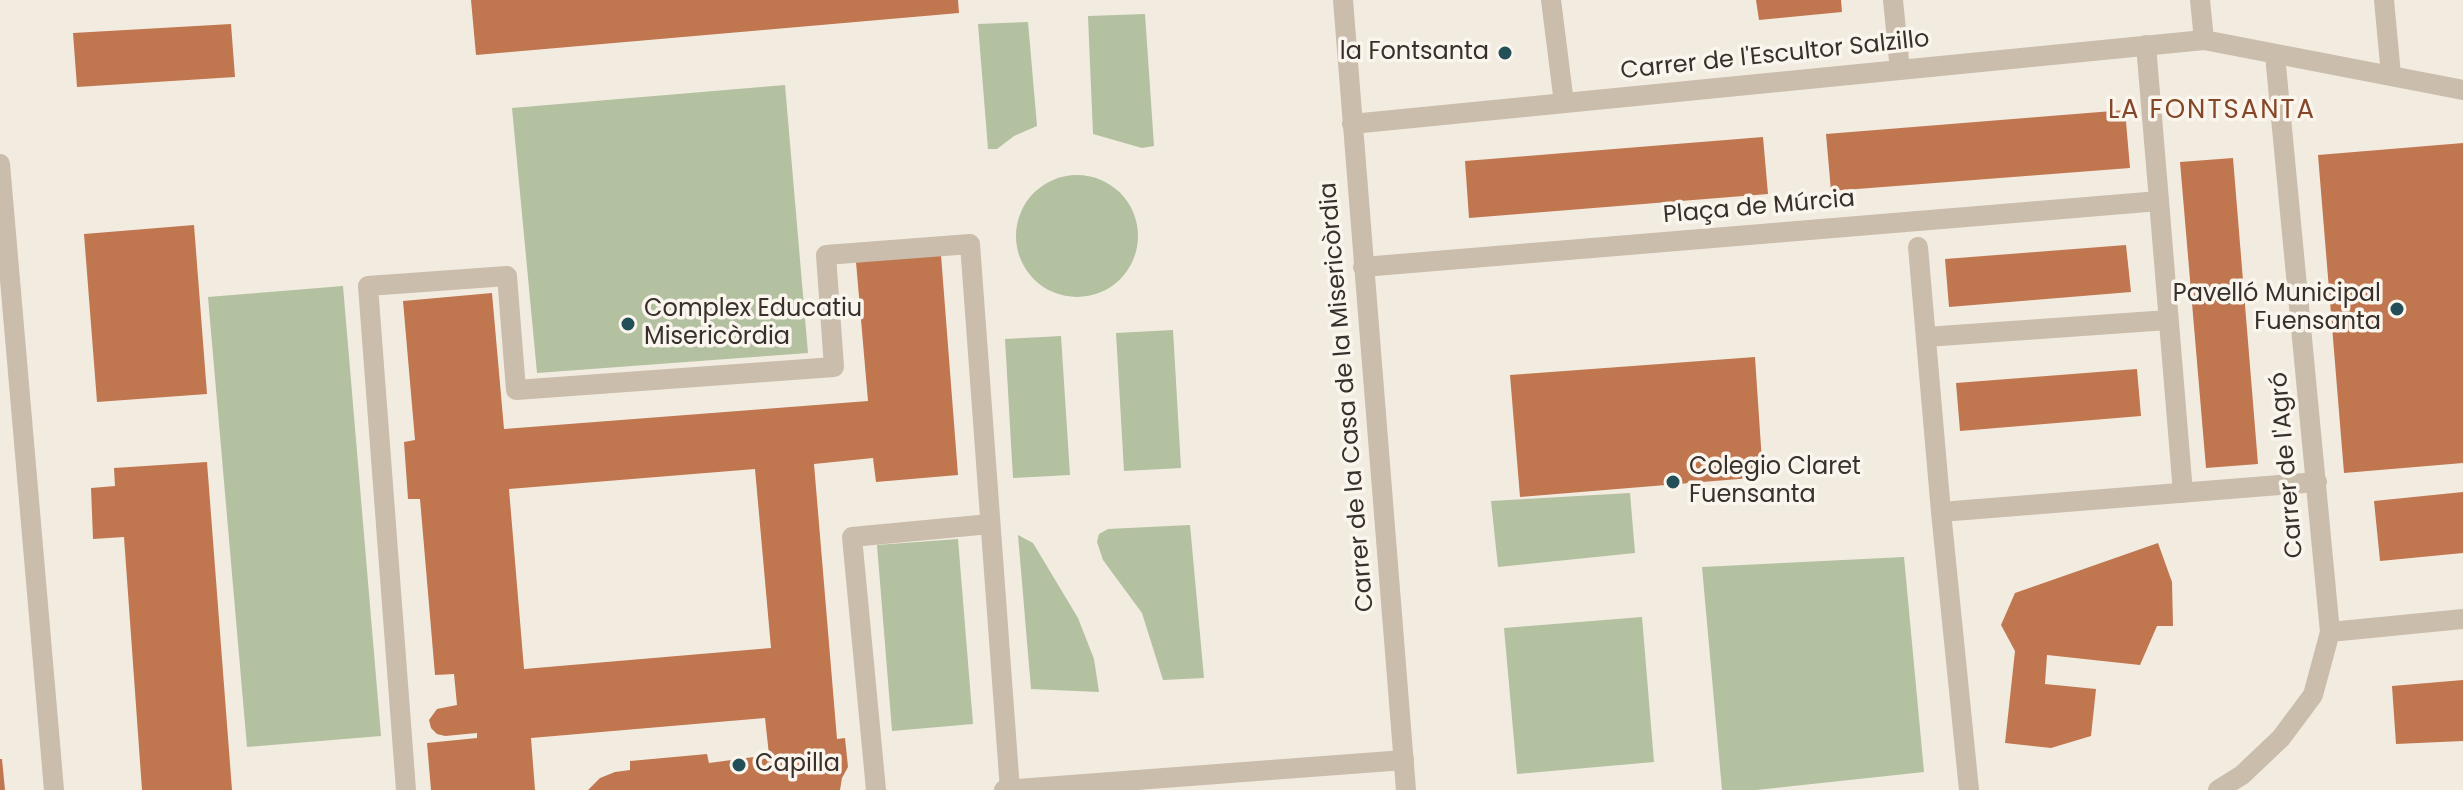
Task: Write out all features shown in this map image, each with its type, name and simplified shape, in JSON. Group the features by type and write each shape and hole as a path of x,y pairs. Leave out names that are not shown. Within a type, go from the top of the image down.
{"street":[{"name":"Carrer de la Casa de la Misericòrdia","path":"1343,0 1406,790"},
{"path":"1551,0 1564,103"},
{"path":"1893,0 1900,70"},
{"path":"2200,0 2204,40"},
{"path":"2384,0 2391,75"},
{"name":"Carrer de l'Escultor Salzillo","path":"1352,124 2204,40 2463,90"},
{"path":"2146,45 2183,493"},
{"name":"Carrer de l'Agró","path":"2275,55 2330,632"},
{"path":"0,164 54,790"},
{"name":"Plaça de Múrcia","path":"1363,267 2159,201"},
{"path":"406,790 368,286 507,276 516,390 834,367 826,255 970,244 1010,790"},
{"path":"1918,247 1969,790"},
{"path":"1926,337 2168,320"},
{"path":"1941,512 2317,482"},
{"path":"876,790 852,537 990,524"},
{"path":"2218,790 2242,775 2281,738 2313,695 2330,632 2463,619"},
{"path":"1004,790 1404,760"}],"green space":[{"path":"1145,14 1154,146 1142,148 1093,134 1088,16"},
{"path":"1028,22 1037,126 1014,136 997,149 988,149 978,24"},
{"path":"785,85 808,353 537,373 512,108"},
{"path":"1077,175 1100,180 1120,193 1133,213 1138,236 1133,259 1120,279 1100,292 1077,297 1054,292 1034,279 1021,259 1016,236 1021,213 1034,193 1054,180"},
{"path":"343,286 381,736 247,747 208,297"},
{"path":"1173,330 1181,468 1124,471 1116,333"},
{"path":"1061,336 1070,475 1013,478 1005,339"},
{"path":"1630,493 1635,553 1498,567 1491,501"},
{"path":"1190,525 1204,678 1163,680 1142,613 1103,560 1097,542 1099,534 1108,529"},
{"path":"1018,535 1033,543 1078,618 1094,659 1099,692 1031,689"},
{"path":"958,539 973,724 892,731 877,545"},
{"path":"1904,557 1924,772 1756,790 1722,790 1702,567"},
{"path":"1642,617 1654,762 1517,774 1504,628"}],"building":[{"path":"471,0 958,0 959,13 476,55"},
{"path":"1756,0 1841,0 1842,12 1759,20"},
{"path":"231,24 235,77 77,87 73,33"},
{"path":"2125,110 2130,168 1831,191 1826,134"},
{"path":"1763,137 1768,194 1469,218 1465,161"},
{"name":"Pavelló Municipal Fuensanta","path":"2463,143 2463,463 2344,473 2318,155"},
{"path":"2233,158 2258,464 2206,468 2180,162"},
{"path":"194,225 207,394 97,402 84,234"},
{"path":"2126,245 2131,292 1949,307 1945,259"},
{"path":"941,255 958,475 876,482 873,458 814,464 837,739 845,738 848,767 840,790 588,790 600,778 630,770 630,761 707,754 709,763 769,755 765,718 531,738 535,790 431,790 427,743 477,738 477,733 437,734 429,720 437,709 457,705 454,674 435,675 420,499 408,499 404,442 415,440 403,301 492,293 504,429 868,401 856,262","holes":["755,469 771,648 524,669 509,489"]},
{"path":"1755,357 1763,477 1520,497 1510,375"},
{"path":"2137,369 2141,416 1960,431 1956,383"},
{"path":"207,462 232,790 142,790 124,537 93,539 91,488 115,486 114,468"},
{"path":"2463,492 2463,553 2380,561 2374,501"},
{"path":"2158,543 2172,582 2173,626 2157,626 2140,665 2047,655 2045,684 2096,689 2091,736 2051,748 2005,743 2015,651 2001,625 2015,593"},
{"path":"2463,680 2463,741 2396,744 2392,686"},
{"path":"2,759 5,790 0,790"}],"place":[{"name":"la Fontsanta","path":"1505,53"},
{"name":"Pavelló Municipal Fuensanta","path":"2397,309"},
{"name":"Complex Educatiu Misericòrdia","path":"628,324"},
{"name":"Colegio Claret Fuensanta","path":"1673,482"},
{"name":"Capilla","path":"739,765"}],"district":[{"name":"LA FONTSANTA","path":"2212,111"}]}
